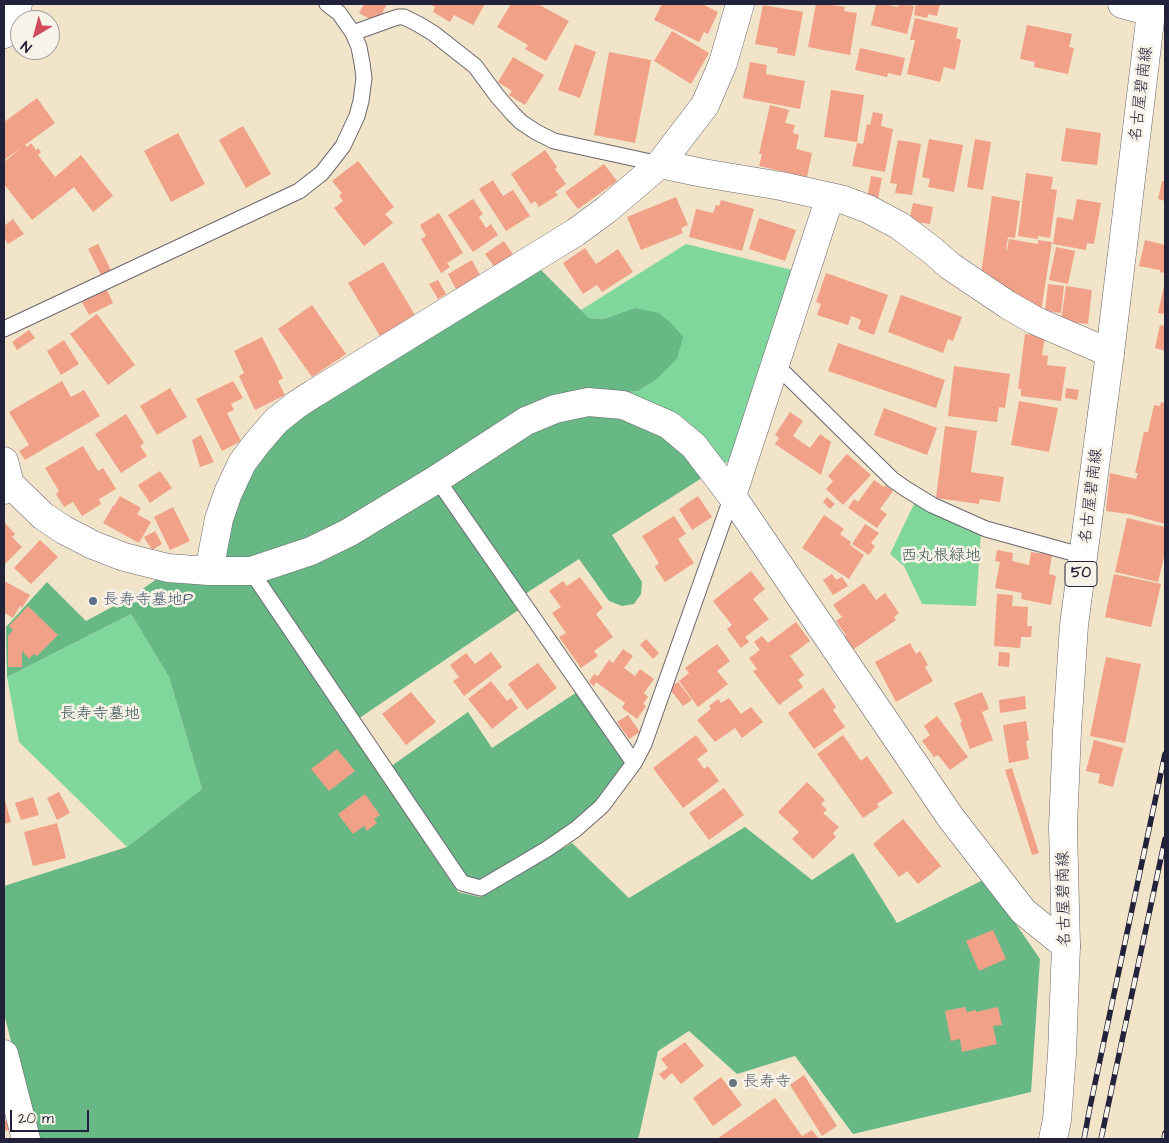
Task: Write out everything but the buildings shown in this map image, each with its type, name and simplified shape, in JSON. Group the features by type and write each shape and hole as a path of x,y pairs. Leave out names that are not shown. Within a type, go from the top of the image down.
{"street":[{"path":"4,34 18,4"},
{"path":"209,571 219,519 228,492 242,463 257,442 276,421 313,394 576,232 606,210 660,164 705,105 724,63 740,4"},
{"path":"1122,4 1151,8"},
{"name":"名古屋碧南線","path":"1053,1139 1057,1120 1062,1063 1066,946 1063,827 1074,626 1110,354 1151,8"},
{"path":"660,164 781,186 844,200 868,209 900,226 934,251 950,266 1008,305 1034,320 1110,354"},
{"path":"732,496 830,197"},
{"path":"6,478 43,516 64,530 93,545 124,557 168,568 209,571 251,571 312,552 348,533 526,421 555,409 588,402 623,405 669,425 694,446 732,496 951,818 1023,911 1066,946"},
{"path":"4,1054 26,1139"}],"lane":[{"path":"4,329 299,191 322,172 343,146 357,116 364,78 359,47 353,33 339,13 327,4"},
{"path":"353,33 398,17 404,17 433,33 475,66 513,114 536,132 554,142 660,164"},
{"path":"774,364 894,480 906,489 932,505 986,530 1084,556"},
{"path":"437,478 634,763"},
{"path":"251,571 462,883 481,888 576,829 602,806 634,763 644,744 732,496"}],"green space":[{"path":"686,244 796,271 734,461 722,463 619,393 638,391 656,380 677,359 613,316 602,319 589,318 581,310"},
{"path":"538,267 589,318 602,319 635,308 659,313 683,337 677,359 656,380 638,391 619,393 588,390 318,538 228,563 220,552 226,522 269,437"},
{"path":"605,414 628,418 657,431 683,450 705,476 612,535 642,582 641,594 634,604 622,606 609,601 579,559 525,594 448,484 536,427 570,416"},
{"path":"438,489 520,609 358,719 266,585 268,574"},
{"name":"西丸根緑地","path":"915,502 981,533 976,606 922,604 904,566 890,554"},
{"path":"160,577 248,579 458,892 480,897 572,843 629,898 745,827 812,880 853,853 897,923 985,879 1040,959 1031,1092 853,1134 795,1056 737,1074 689,1031 658,1051 637,1139 37,1139 4,1014 4,886 127,847 202,789 169,677 131,614 7,677 6,627 47,582 86,621 129,598"},
{"name":"長寿寺墓地","path":"131,614 169,677 202,789 127,847 19,742 7,677"},
{"path":"577,692 626,765 590,809 543,843 479,880 466,877 390,767 468,712 492,748"}],"railway":[{"path":"1084,1139 1165,754"},
{"path":"1101,1139 1165,839"},
{"path":"1164,1139 1165,1133"}],"place":[{"name":"長寿寺墓地P","path":"93,601"},
{"name":"長寿寺","path":"733,1083"}]}
